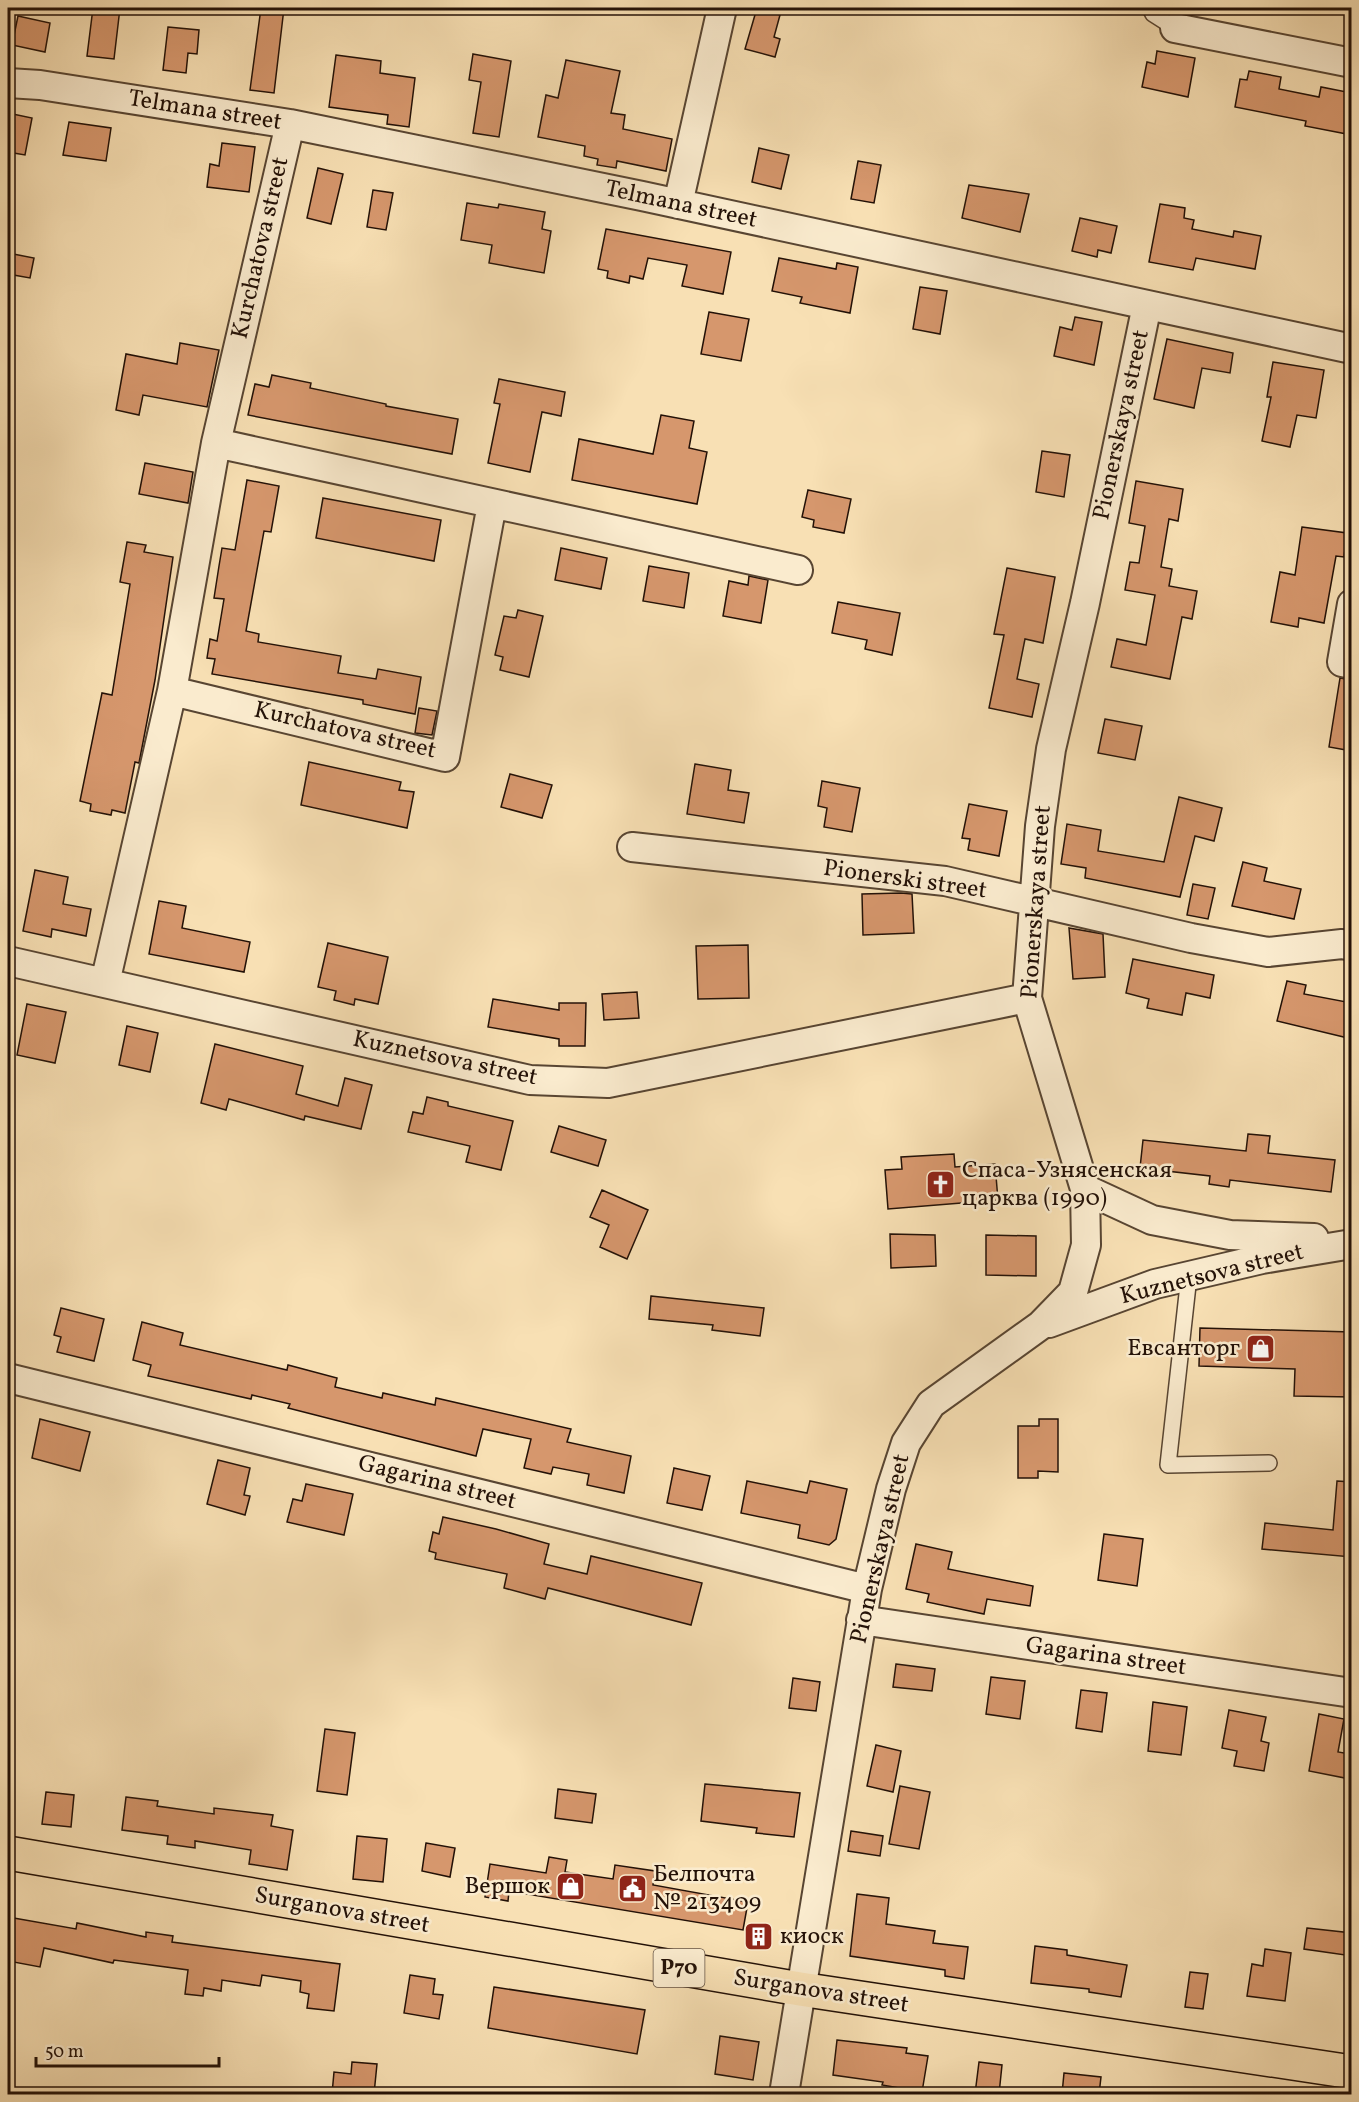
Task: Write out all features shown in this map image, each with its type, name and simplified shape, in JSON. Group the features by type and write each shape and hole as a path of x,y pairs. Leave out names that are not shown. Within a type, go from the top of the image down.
{"main road":[{"name":"Surganova street","path":"8,1853 800,1989 1352,2072"}],"street":[{"path":"678,204 722,8"},
{"path":"1175,28 1352,63"},
{"name":"Telmana street","path":"8,83 40,85 290,124 678,204 1352,349"},
{"name":"Kurchatova street","path":"105,983 172,692 216,442 290,124"},
{"name":"Pionerskaya street","path":"784,2094 861,1620 891,1489 906,1443 931,1404 1041,1325 1073,1292 1086,1245 1085,1189 1027,998 1040,826 1051,749 1085,603 1147,304"},
{"path":"216,442 798,570"},
{"name":"Kurchatova street","path":"172,692 445,757 492,504"},
{"path":"1352,604 1341,662 1352,664"},
{"name":"Pionerski street","path":"632,848 945,881 1268,952 1342,944 1352,946"},
{"name":"Kuznetsova street","path":"8,961 530,1080 608,1083 1027,998"},
{"name":"Kuznetsova street","path":"1085,1189 1152,1220 1219,1233 1352,1239"},
{"name":"Kuznetsova street","path":"1041,1325 1155,1284 1262,1259 1352,1244"},
{"name":"Gagarina street","path":"8,1378 867,1589"},
{"name":"Gagarina street","path":"861,1620 1352,1693"}],"lane":[{"path":"1150,8 1153,14 1175,28"},
{"path":"1189,1276 1168,1465 1269,1463"}],"building":[{"path":"93,8 120,8 114,59 87,56"},
{"path":"261,8 284,8 274,93 250,90"},
{"path":"757,8 780,15 774,37 780,39 775,57 745,49"},
{"path":"18,16 50,23 45,52 12,45"},
{"path":"168,27 199,30 197,54 188,53 186,73 163,70"},
{"path":"1157,51 1195,58 1188,97 1142,87 1147,62 1155,64"},
{"path":"473,54 511,61 499,137 473,133 481,82 469,80"},
{"path":"336,55 381,61 380,73 415,78 409,127 387,124 388,115 329,107"},
{"path":"566,60 620,71 611,113 625,115 623,129 672,139 666,171 617,161 616,168 597,165 598,159 584,156 585,146 538,137 546,95 558,98"},
{"path":"1249,71 1281,77 1279,89 1319,97 1321,87 1352,93 1352,135 1305,126 1306,121 1235,107 1240,79 1247,80"},
{"path":"8,113 32,118 25,155 8,152"},
{"path":"69,122 111,128 106,161 63,155"},
{"path":"222,143 255,147 249,192 207,187 210,164 219,166"},
{"path":"759,148 789,155 781,189 752,182"},
{"path":"858,161 881,165 874,203 851,199"},
{"path":"318,168 343,174 331,224 307,218"},
{"path":"969,185 1029,194 1020,232 962,218"},
{"path":"373,190 393,193 386,230 367,227"},
{"path":"467,203 498,208 499,204 545,212 542,229 551,231 544,273 489,263 492,245 461,240"},
{"path":"1160,204 1185,208 1184,218 1194,220 1192,229 1233,237 1234,231 1261,236 1255,269 1196,258 1193,270 1149,262"},
{"path":"1080,218 1117,226 1111,253 1098,250 1097,257 1072,251"},
{"path":"606,229 731,252 723,294 682,286 687,265 648,258 643,279 630,276 629,283 607,278 608,271 598,269"},
{"path":"8,253 34,258 30,278 8,274"},
{"path":"779,258 836,269 837,263 858,267 850,313 800,303 802,297 772,291"},
{"path":"920,287 947,291 940,334 913,329"},
{"path":"709,312 749,319 741,361 701,354"},
{"path":"1075,317 1102,322 1094,365 1054,356 1060,327 1072,330"},
{"path":"1167,339 1233,353 1230,373 1202,368 1194,408 1154,399"},
{"path":"180,343 219,350 207,407 143,395 139,415 116,410 126,354 177,364"},
{"path":"1273,362 1324,370 1316,418 1297,415 1290,447 1262,441 1271,397 1267,397"},
{"path":"272,375 311,383 310,388 386,404 386,406 458,419 452,454 248,415 255,384 269,387"},
{"path":"499,379 565,392 561,416 542,412 530,472 488,463 500,404 494,403"},
{"path":"661,415 694,421 689,448 707,452 697,504 572,480 579,439 653,454"},
{"path":"1042,451 1070,455 1064,497 1036,492"},
{"path":"145,463 193,472 188,503 139,494"},
{"path":"247,480 279,486 271,532 264,531 246,631 259,634 258,642 341,656 338,673 376,679 378,669 421,677 415,714 363,704 363,700 212,674 215,659 207,658 210,639 217,641 224,599 214,598 222,548 235,550"},
{"path":"1136,481 1183,489 1178,521 1169,519 1161,567 1172,569 1169,586 1197,591 1192,619 1182,617 1170,679 1111,667 1117,639 1146,645 1155,595 1125,590 1130,562 1139,563 1145,526 1129,523"},
{"path":"808,490 851,499 844,533 813,527 814,520 802,517"},
{"path":"323,498 441,520 434,561 316,538"},
{"path":"1302,527 1347,533 1344,557 1336,556 1324,623 1299,618 1298,627 1271,622 1280,572 1295,575"},
{"path":"127,542 146,545 144,552 173,557 155,680 139,763 135,762 125,813 112,810 111,815 90,811 91,804 80,801 102,693 112,695 130,584 120,582"},
{"path":"561,548 607,558 601,589 555,580"},
{"path":"649,566 689,573 684,608 643,601"},
{"path":"1007,568 1055,577 1043,643 1025,639 1017,679 1039,684 1032,717 989,708 1004,635 994,634"},
{"path":"749,576 768,580 761,623 723,616 729,581 748,585"},
{"path":"838,602 900,613 892,655 865,649 867,640 832,633"},
{"path":"518,610 543,616 529,677 500,670 503,657 495,655 504,616 516,618"},
{"path":"1340,678 1352,680 1352,751 1329,747"},
{"path":"419,708 437,711 432,735 415,733"},
{"path":"1105,719 1142,726 1135,760 1098,753"},
{"path":"309,762 401,782 399,790 414,792 407,828 301,805"},
{"path":"695,764 731,770 728,790 749,793 744,823 687,814"},
{"path":"510,774 552,785 542,818 501,807"},
{"path":"822,781 860,788 852,832 824,827 827,808 818,806"},
{"path":"1179,797 1222,808 1214,841 1195,836 1180,897 1085,878 1086,868 1061,864 1067,824 1101,830 1098,851 1164,862"},
{"path":"969,804 1007,811 999,856 968,850 970,839 962,838"},
{"path":"1243,862 1267,868 1264,881 1301,889 1294,919 1232,906"},
{"path":"35,870 68,877 63,904 91,909 86,936 52,929 51,937 23,931"},
{"path":"1193,884 1215,888 1208,919 1187,915"},
{"path":"862,894 912,894 914,933 863,935"},
{"path":"159,901 186,906 182,928 250,942 244,972 149,954"},
{"path":"1069,928 1103,934 1105,977 1073,979"},
{"path":"328,943 388,957 378,1004 355,999 354,1005 334,1000 336,991 318,987"},
{"path":"748,945 749,998 698,999 696,946"},
{"path":"1133,959 1214,975 1210,998 1186,993 1182,1015 1147,1008 1149,999 1126,993"},
{"path":"1287,981 1306,985 1304,994 1352,1003 1352,1039 1277,1021"},
{"path":"637,992 639,1018 604,1020 602,994"},
{"path":"493,999 559,1010 559,1003 586,1003 585,1046 559,1046 559,1039 488,1027"},
{"path":"27,1004 66,1012 55,1063 17,1055"},
{"path":"127,1026 158,1033 150,1072 119,1065"},
{"path":"215,1044 303,1066 296,1094 338,1106 345,1078 372,1085 361,1129 305,1116 304,1120 229,1099 226,1110 201,1103"},
{"path":"427,1097 448,1102 448,1106 513,1121 501,1170 466,1162 470,1146 408,1132 413,1112 423,1114"},
{"path":"559,1126 606,1140 598,1166 551,1152"},
{"path":"1248,1134 1270,1136 1268,1153 1335,1160 1331,1192 1230,1180 1229,1187 1209,1184 1210,1176 1140,1168 1143,1140 1246,1151"},
{"name":"Спаса-Узнясенская царква (1990)","path":"954,1154 955,1167 995,1164 998,1200 888,1209 885,1170 902,1169 901,1157"},
{"path":"602,1190 648,1210 627,1259 600,1247 609,1225 590,1217"},
{"path":"890,1234 935,1235 936,1266 891,1268"},
{"path":"986,1235 1036,1236 1036,1276 986,1275"},
{"path":"651,1296 764,1308 760,1336 712,1330 713,1325 649,1319"},
{"path":"61,1308 104,1319 94,1361 57,1352 61,1337 54,1335"},
{"path":"142,1322 183,1333 180,1345 287,1370 288,1365 337,1378 335,1387 382,1398 383,1393 435,1405 436,1398 571,1429 567,1442 631,1456 624,1493 587,1485 589,1474 553,1467 551,1474 524,1468 531,1439 483,1429 476,1456 288,1408 290,1404 252,1395 251,1399 148,1376 151,1365 133,1360"},
{"name":"Евсанторг","path":"1200,1328 1352,1332 1352,1397 1294,1396 1295,1369 1199,1366"},
{"path":"40,1419 90,1432 80,1471 32,1458"},
{"path":"1039,1419 1058,1419 1058,1472 1038,1471 1038,1478 1018,1478 1018,1426 1039,1426"},
{"path":"218,1460 250,1468 244,1495 250,1496 245,1515 207,1504"},
{"path":"674,1468 710,1476 702,1510 667,1503"},
{"path":"747,1481 807,1493 810,1481 847,1489 836,1539 829,1545 798,1538 800,1525 741,1513"},
{"path":"1337,1481 1352,1482 1352,1557 1262,1549 1265,1523 1333,1530"},
{"path":"306,1484 353,1494 344,1535 287,1522 293,1499 302,1501"},
{"path":"443,1517 549,1544 544,1564 587,1574 591,1556 702,1583 691,1625 548,1588 545,1599 504,1588 507,1574 435,1559 436,1553 429,1551 433,1532 439,1534"},
{"path":"1104,1534 1143,1539 1137,1586 1098,1580"},
{"path":"916,1544 952,1552 948,1569 1033,1586 1030,1606 987,1599 984,1614 927,1602 929,1594 906,1589"},
{"path":"896,1664 935,1669 932,1691 893,1687"},
{"path":"991,1677 1025,1681 1020,1719 986,1714"},
{"path":"793,1678 820,1682 816,1711 789,1708"},
{"path":"1081,1690 1107,1693 1102,1732 1076,1728"},
{"path":"1153,1702 1187,1707 1181,1755 1148,1751"},
{"path":"1229,1710 1266,1717 1261,1741 1269,1743 1264,1771 1234,1766 1237,1751 1222,1748"},
{"path":"1319,1714 1344,1719 1338,1752 1350,1754 1345,1778 1309,1771"},
{"path":"325,1729 355,1733 347,1795 317,1791"},
{"path":"876,1745 901,1751 893,1792 867,1786"},
{"path":"705,1784 800,1793 794,1837 756,1833 757,1828 701,1821"},
{"path":"900,1786 930,1792 919,1849 889,1844"},
{"path":"558,1789 596,1794 592,1823 555,1818"},
{"path":"46,1792 74,1795 71,1827 42,1824"},
{"path":"126,1797 158,1801 157,1806 214,1814 214,1808 273,1815 271,1826 293,1830 287,1870 249,1864 251,1850 195,1841 195,1848 167,1844 168,1836 122,1830"},
{"path":"851,1831 883,1836 880,1856 848,1851"},
{"path":"357,1836 387,1839 383,1882 353,1879"},
{"path":"426,1843 455,1848 450,1877 422,1871"},
{"path":"549,1857 567,1860 565,1872 613,1879 615,1865 655,1871 653,1885 748,1902 743,1930 509,1891 508,1901 485,1897 490,1864 546,1873"},
{"path":"857,1894 889,1898 886,1924 935,1931 933,1943 968,1947 964,1979 945,1976 945,1970 850,1956"},
{"path":"8,1917 76,1929 77,1923 146,1937 146,1932 173,1936 172,1942 340,1964 334,2011 307,2008 309,1994 300,1992 301,1981 262,1975 260,1986 222,1980 221,1991 204,1988 203,1996 185,1994 188,1970 114,1960 113,1963 44,1948 40,1967 8,1961"},
{"path":"1307,1928 1352,1933 1352,1956 1304,1949"},
{"path":"1035,1946 1067,1950 1067,1955 1127,1965 1121,1997 1089,1992 1089,1989 1031,1983"},
{"path":"1265,1949 1291,1953 1285,2001 1247,1996 1252,1964 1263,1966"},
{"path":"1190,1972 1208,1974 1203,2009 1185,2007"},
{"path":"410,1975 435,1979 433,1994 443,1995 439,2019 404,2013"},
{"path":"494,1987 645,2010 637,2054 488,2028"},
{"path":"720,2036 759,2042 753,2080 715,2074"},
{"path":"837,2040 907,2048 906,2053 928,2056 922,2092 882,2085 883,2082 833,2075"},
{"path":"352,2062 377,2064 374,2094 332,2094 334,2072 351,2074"},
{"path":"979,2062 1002,2065 999,2094 975,2094"},
{"path":"1064,2073 1101,2077 1099,2094 1062,2094"}],"place":[{"name":"Спаса-Узнясенская царква (1990)","path":"941,1185"},
{"name":"Евсанторг","path":"1261,1349"},
{"name":"Вершок","path":"571,1887"},
{"name":"Белпочта № 213409","path":"632,1889"},
{"name":"киоск","path":"759,1937"}]}
